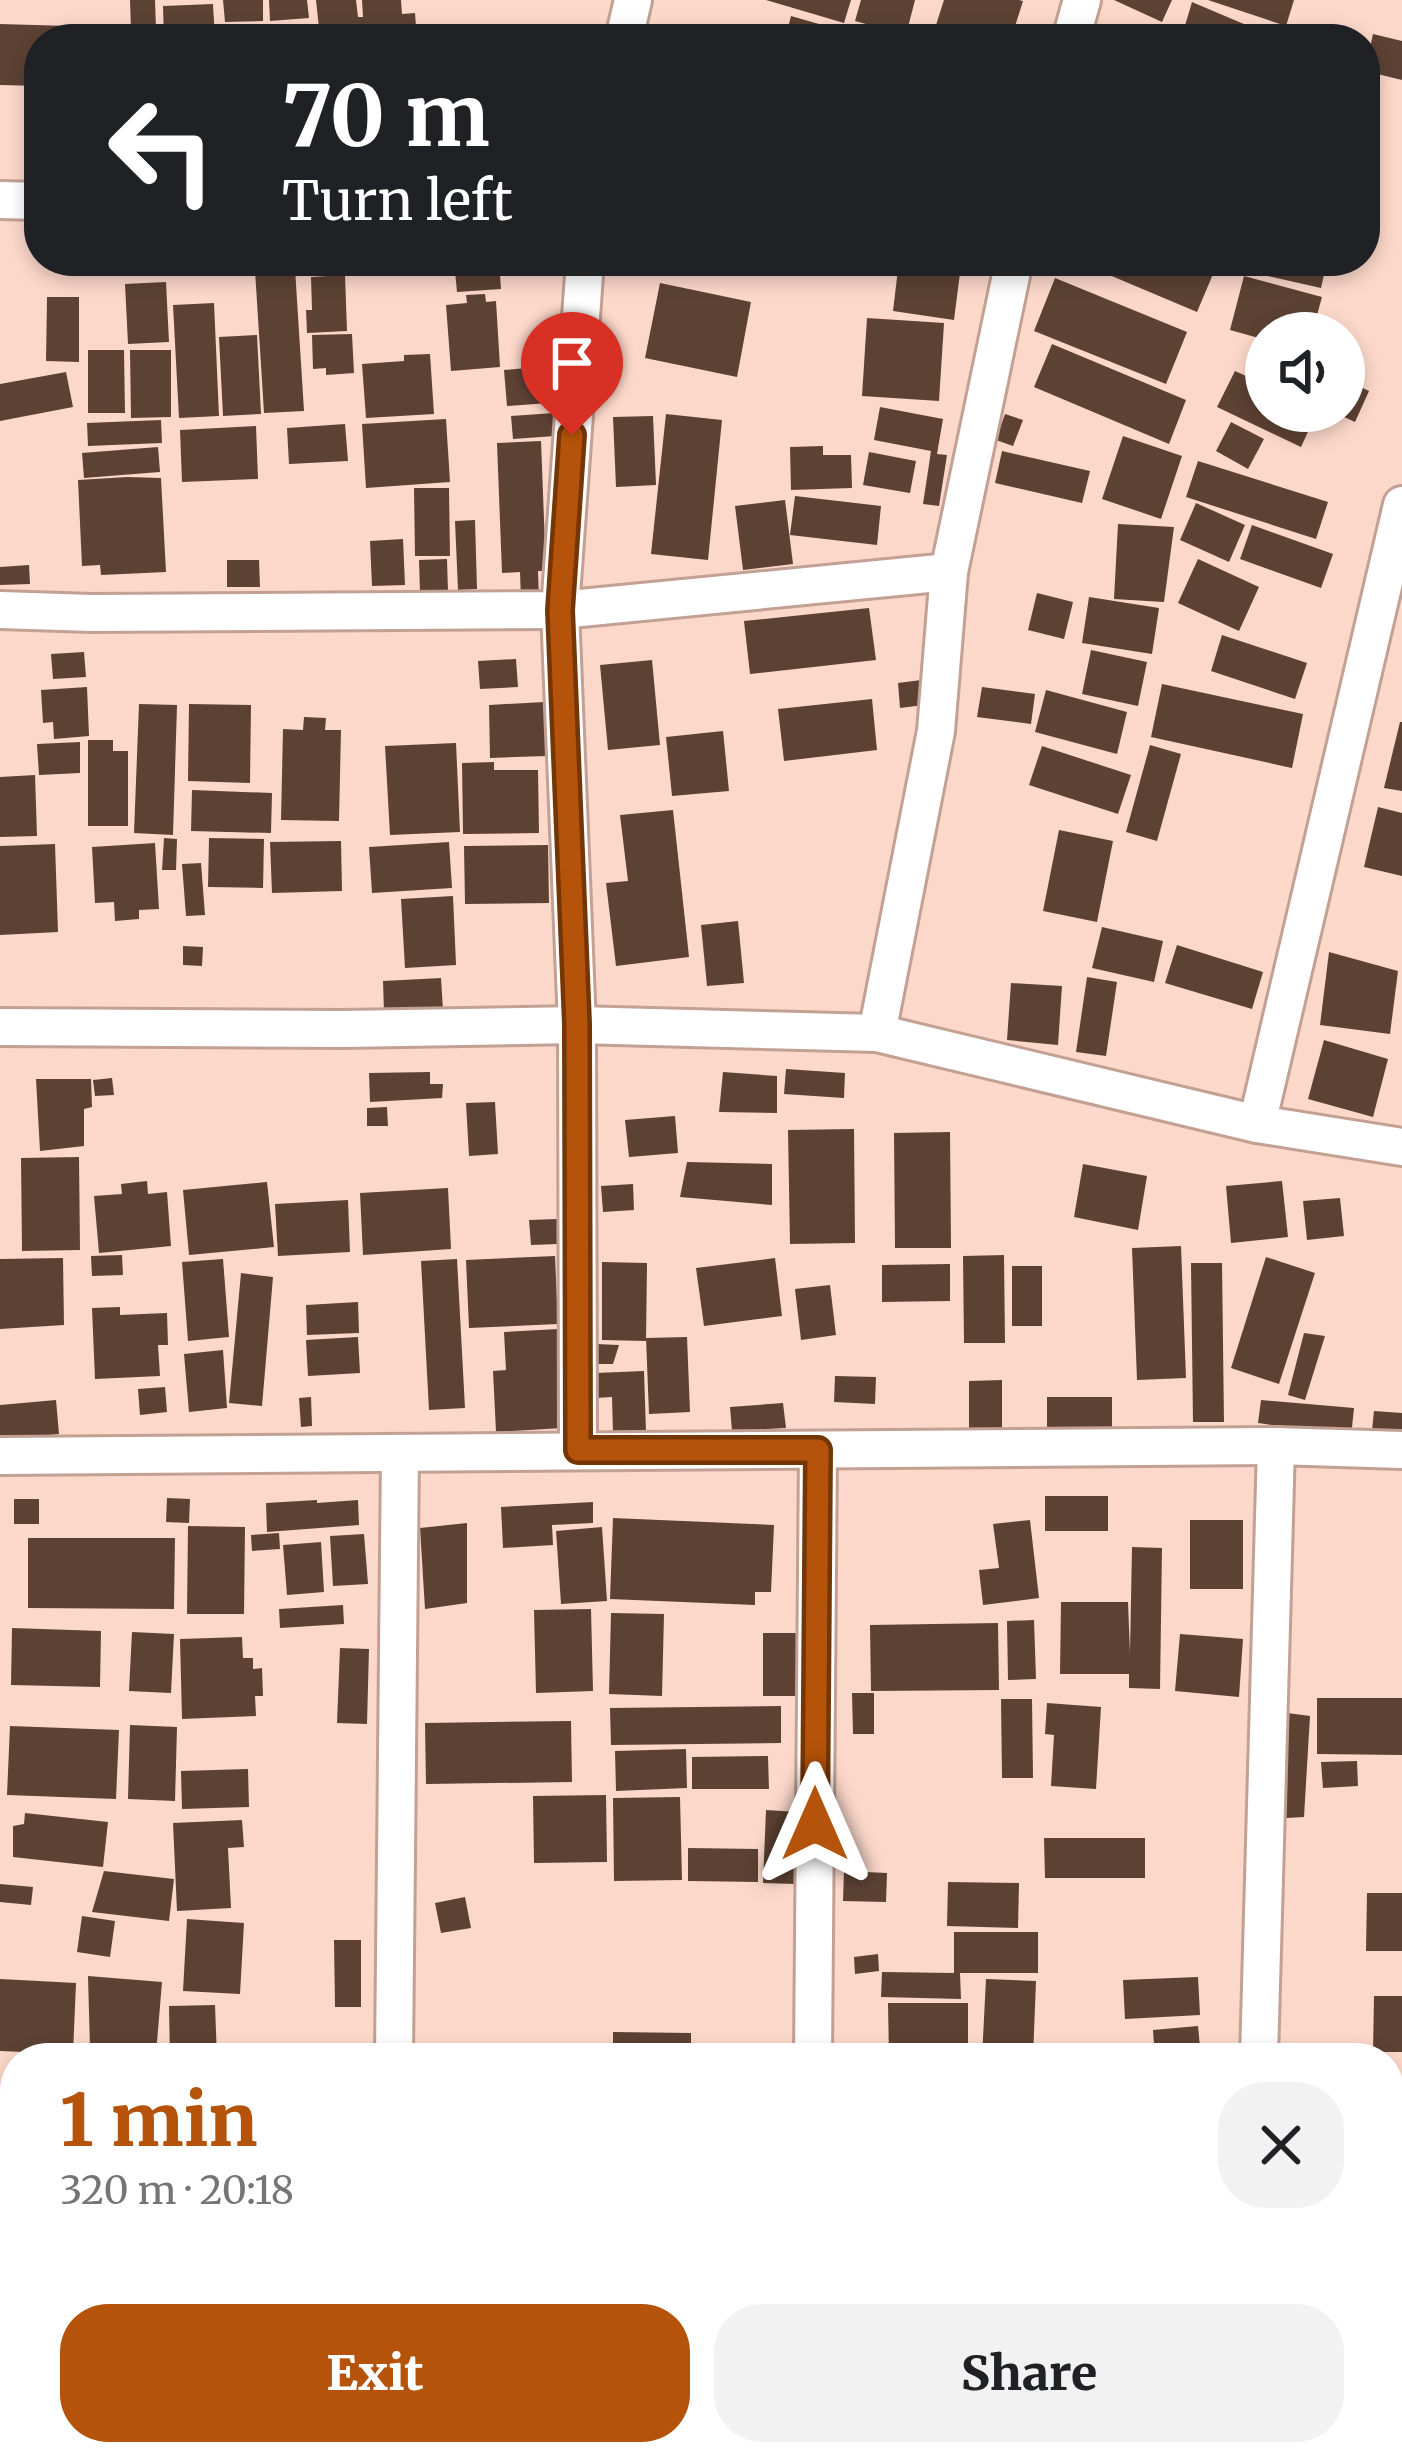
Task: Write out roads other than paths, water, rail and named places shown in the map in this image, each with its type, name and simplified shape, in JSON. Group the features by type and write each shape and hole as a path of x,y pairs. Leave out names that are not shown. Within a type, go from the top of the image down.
{"street":[{"path":"578,1450 577,1024 560,610 583,276"},
{"path":"877,1033 936,731 949,572 1011,276"},
{"path":"1257,1124 1402,505"},
{"path":"0,610 560,610 949,572"},
{"path":"0,1027 342,1030 577,1024 877,1033 1257,1124 1402,1147"},
{"path":"1258,2043 1276,1446"},
{"path":"0,1456 1276,1446 1402,1450"},
{"path":"813,2043 818,1450"},
{"path":"394,2043 400,1453"}]}
